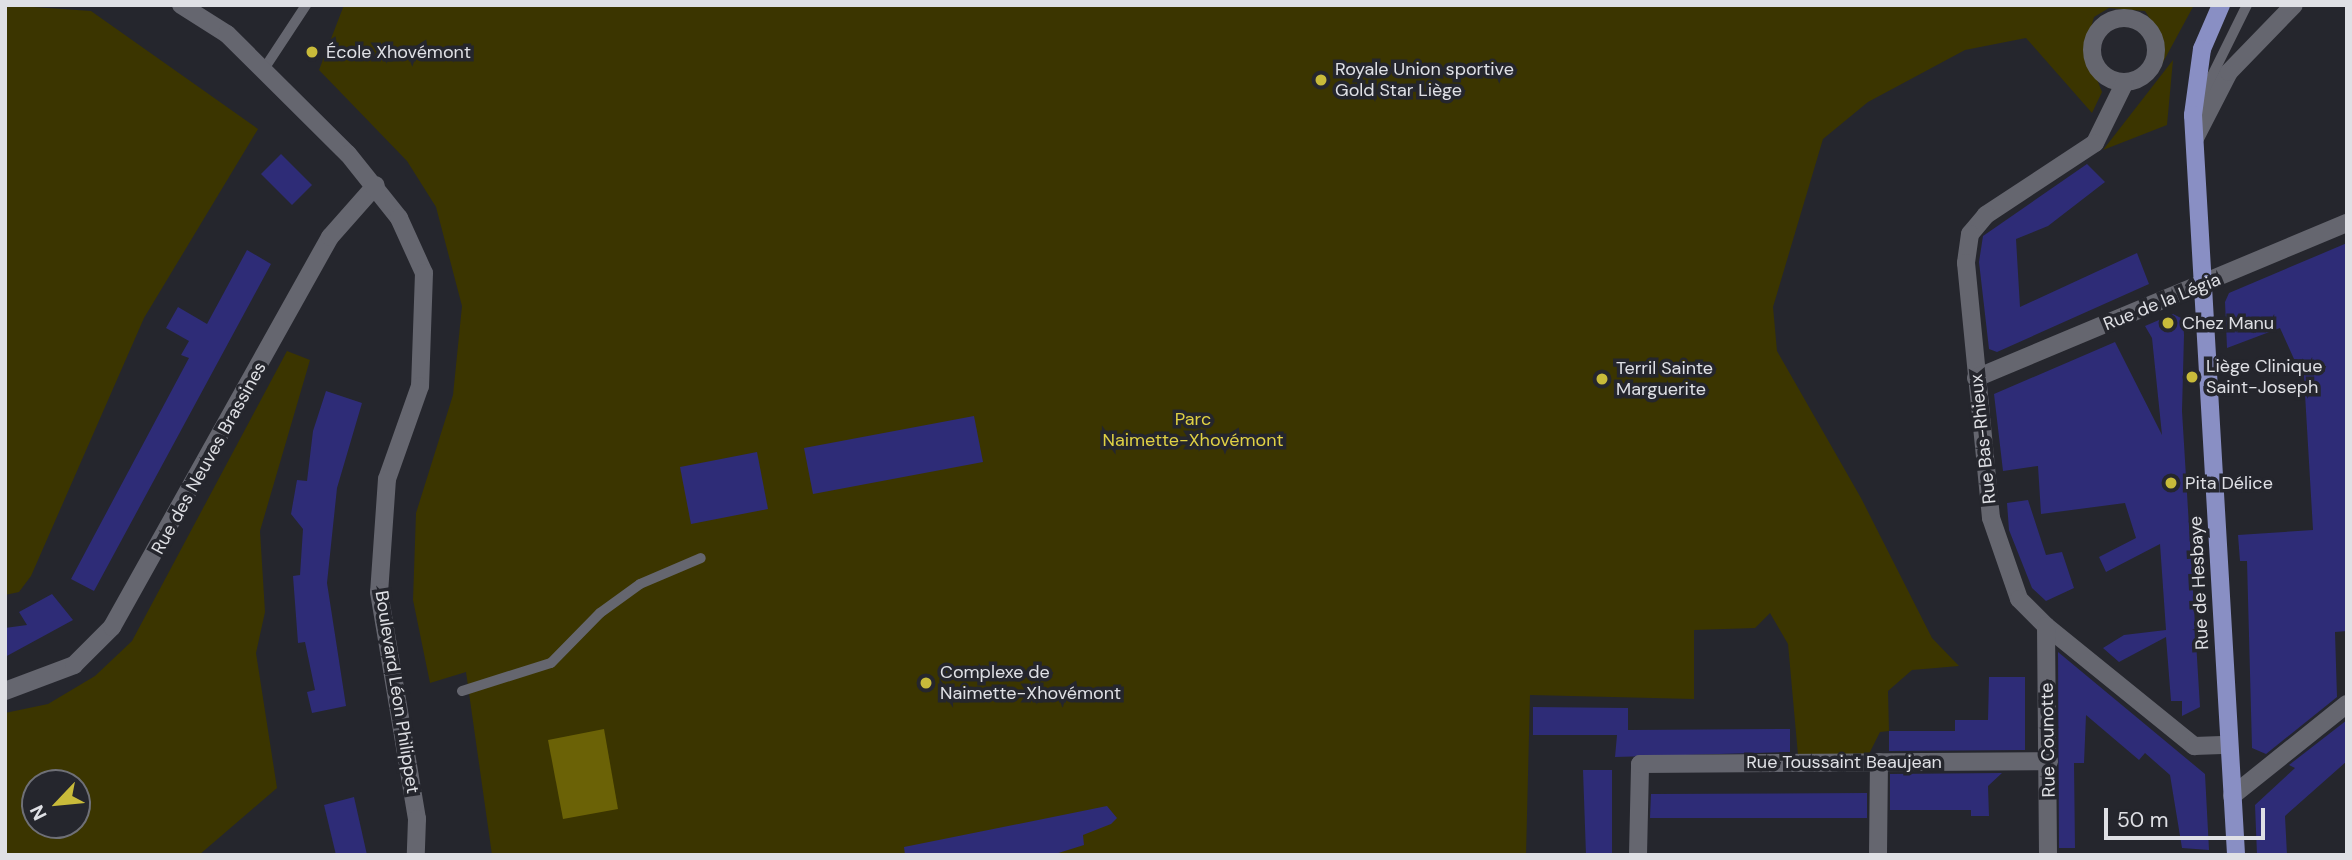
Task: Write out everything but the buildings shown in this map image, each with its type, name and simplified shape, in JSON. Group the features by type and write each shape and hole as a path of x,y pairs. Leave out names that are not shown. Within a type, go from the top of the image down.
{"main road":[{"name":"Rue de Hesbaye","path":"2221,5 2202,49 2193,115 2236,855"}],"street":[{"name":"Boulevard Léon Philippet","path":"181,5 264,69 376,185 424,273 419,386 387,479 379,592 417,819 416,855"},
{"name":"Rue de Hesbaye","path":"2194,142 2208,103 2229,72 2294,5"},
{"name":"Rue Bas-Rhieux","path":"2124,82 2095,142 1986,215 1969,234 1966,263 1991,518 2019,599 2046,626 2194,746 2229,745"},
{"name":"Rue des Neuves Brassines","path":"5,691 74,665 112,627 330,237 376,185"},
{"name":"Rue de la Légia","path":"1976,378 2204,286 2347,223"},
{"name":"Rue Counotte","path":"2046,626 2048,855"},
{"path":"2232,796 2347,704"},
{"name":"Rue Toussaint Beaujean","path":"1638,855 1640,764 2049,761"},
{"path":"1878,855 1879,762"}],"lane":[{"path":"264,69 306,5"},
{"path":"2193,115 2247,5"},
{"path":"462,691 551,663 600,613 640,584 701,558"}],"green space":[{"path":"5,5 91,11 258,129 144,318 31,576 19,592 5,595"},
{"name":"Parc Naimette-Xhovémont","path":"344,5 2194,5 2161,66 2164,41 2145,11 2109,8 2094,17 2085,49 2102,92 2092,113 2026,38 1965,50 1868,102 1823,139 1773,307 1777,351 1861,498 1932,638 1959,666 1912,670 1888,691 1889,731 1880,732 1868,756 1798,755 1788,644 1770,613 1755,628 1694,630 1694,699 1530,695 1526,855 492,855 466,672 430,683 413,600 416,513 453,395 462,306 436,207 407,161 319,70"},
{"path":"2173,60 2167,125 2103,150"},
{"path":"287,351 310,360 260,531 265,612 256,653 277,788 199,855 5,855 5,713 48,704 95,676 132,641"}],"shaded area":[{"path":"604,729 618,809 563,819 548,740"}],"place":[{"name":"École Xhovémont","path":"312,52"},
{"name":"Royale Union sportive Gold Star Liège","path":"1321,80"},
{"name":"Chez Manu","path":"2168,323"},
{"name":"Liège Clinique Saint-Joseph","path":"2192,377"},
{"name":"Terril Sainte Marguerite","path":"1602,379"},
{"name":"Pita Délice","path":"2171,483"},
{"name":"Complexe de Naimette-Xhovémont","path":"926,683"}]}
